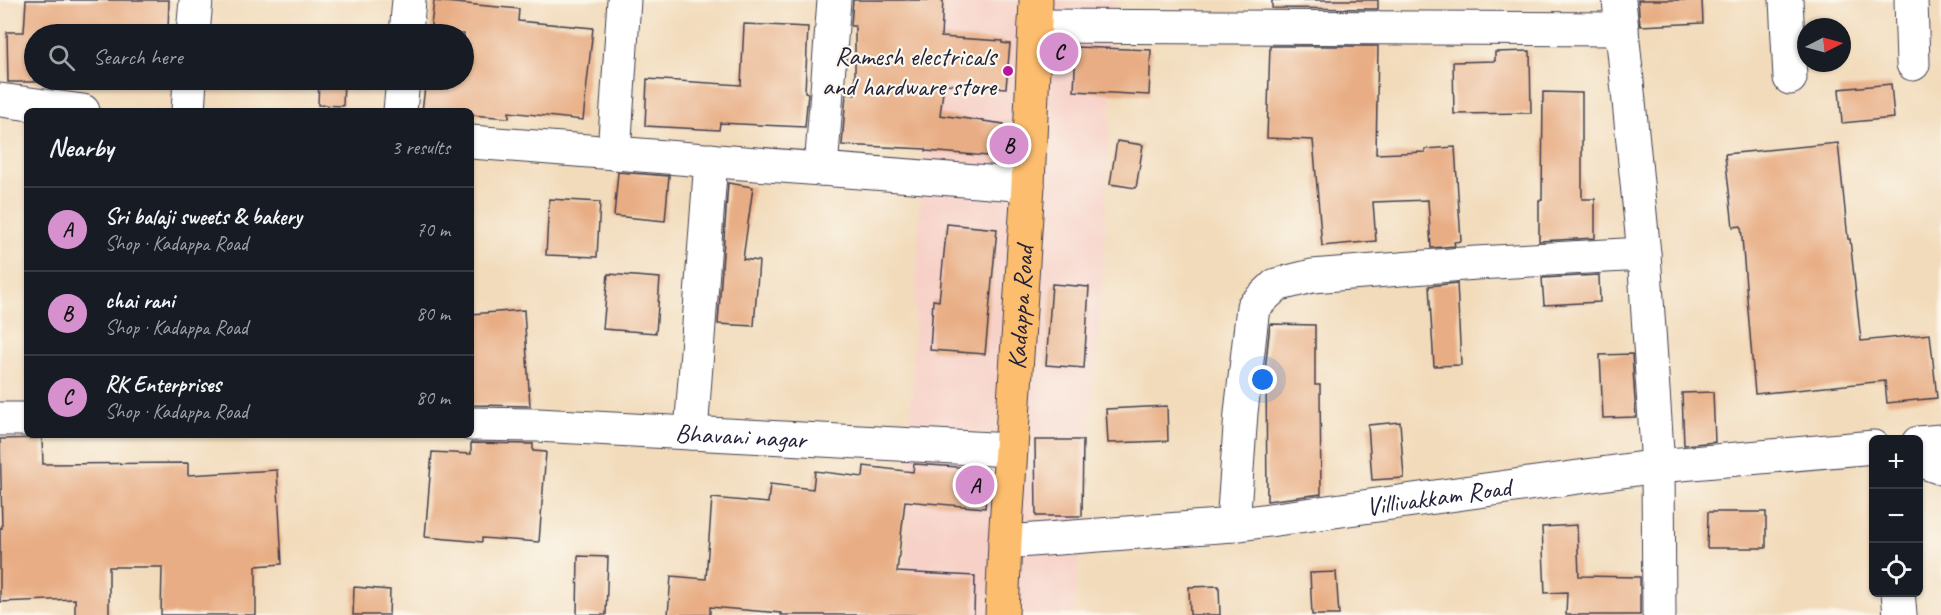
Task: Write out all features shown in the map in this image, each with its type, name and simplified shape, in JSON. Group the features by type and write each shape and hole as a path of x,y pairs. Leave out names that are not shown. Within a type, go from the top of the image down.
{"main road":[{"name":"Kadappa Road","path":"1002,615 1036,13"}],"street":[{"path":"194,24 196,0"},
{"path":"407,24 409,0"},
{"path":"614,153 624,0"},
{"path":"821,169 834,0"},
{"path":"1786,0 1790,78"},
{"path":"1911,0 1913,64"},
{"path":"1036,13 1620,15 1644,254 1658,466 1659,615"},
{"path":"188,108 189,90"},
{"path":"400,108 402,90"},
{"path":"0,100 52,108"},
{"path":"474,142 1028,185"},
{"path":"691,433 711,160"},
{"path":"1233,525 1241,413 1253,306 1276,285 1312,276 1476,263 1644,254"},
{"path":"0,419 24,419"},
{"name":"Bhavani nagar","path":"474,424 537,424 1011,450"},
{"path":"1923,443 1941,441"},
{"name":"Villivakkam Road","path":"1005,542 1233,525 1658,466 1869,447"},
{"path":"1923,462 1941,468"},
{"path":"1898,597 1900,615"}],"shaded area":[{"path":"933,0 1115,0 1102,288 1074,615 904,615 922,162"}],"building":[{"path":"26,0 169,0 168,24 24,24"},
{"path":"853,0 943,0 941,37 1002,41 1002,43 1010,44 1006,88 944,84 940,115 1004,124 1001,157 926,151 926,149 842,145 846,94 855,95 855,26 851,26"},
{"path":"1272,0 1378,0 1378,9 1272,8"},
{"path":"1638,0 1702,0 1703,23 1640,26"},
{"path":"434,1 519,9 518,21 593,28 583,120 509,112 509,118 474,115 474,108 422,108 425,90 474,90 474,24 431,24"},
{"path":"744,24 808,27 805,92 808,93 805,127 720,123 719,130 645,126 647,79 741,85"},
{"path":"7,32 24,32 24,82 8,82"},
{"path":"1270,46 1378,46 1376,154 1425,152 1425,149 1455,147 1461,241 1454,242 1455,246 1431,248 1428,200 1373,202 1376,241 1322,246 1313,140 1267,138"},
{"path":"1076,47 1151,50 1149,95 1074,91"},
{"path":"1530,51 1531,113 1454,114 1453,62 1495,61 1495,52"},
{"path":"1891,84 1894,118 1842,123 1839,89"},
{"path":"319,90 344,90 343,106 318,105"},
{"path":"1543,92 1582,93 1582,199 1595,199 1595,238 1539,241 1539,200 1542,200"},
{"path":"1117,141 1143,145 1136,188 1110,184"},
{"path":"1838,143 1861,341 1930,334 1937,398 1887,403 1885,381 1755,394 1741,226 1733,227 1725,154"},
{"path":"618,172 669,176 665,221 614,216"},
{"path":"728,183 753,187 743,259 759,261 754,326 718,324"},
{"path":"549,199 600,202 597,257 546,255"},
{"path":"947,224 997,229 985,354 930,350 933,300 939,301"},
{"path":"608,274 660,278 656,333 603,329"},
{"path":"1599,275 1600,302 1544,305 1542,278"},
{"path":"1457,283 1461,365 1434,366 1429,286"},
{"path":"1052,284 1089,287 1084,368 1046,365"},
{"path":"524,310 530,406 474,405 474,314"},
{"path":"1270,324 1315,325 1315,385 1320,385 1321,494 1267,501 1265,371"},
{"path":"1632,354 1636,417 1603,418 1600,355"},
{"path":"1713,392 1715,442 1684,445 1682,393"},
{"path":"1167,406 1168,441 1108,443 1106,409"},
{"path":"1400,422 1404,478 1372,480 1368,425"},
{"path":"42,438 43,464 188,463 188,475 277,470 282,564 256,566 256,615 161,615 162,567 109,567 109,615 75,615 75,599 0,602 0,528 2,528 0,439"},
{"path":"1035,440 1083,440 1082,516 1036,516"},
{"path":"471,443 533,444 533,451 546,452 539,542 482,538 482,542 425,537 432,452 471,454"},
{"path":"914,464 988,469 985,508 905,501 897,572 975,576 974,615 781,615 781,613 710,607 710,615 668,615 671,576 706,579 712,498 768,503 770,484 813,489 815,471 863,477 864,466 913,472"},
{"path":"1708,512 1766,512 1766,548 1707,548"},
{"path":"1577,525 1579,576 1640,577 1640,615 1566,615 1567,592 1545,593 1542,527"},
{"path":"578,556 608,557 606,615 577,615"},
{"path":"1336,572 1339,615 1312,615 1310,573"},
{"path":"1219,586 1220,615 1190,615 1189,587"},
{"path":"354,587 390,590 389,615 353,615"}],"place":[{"name":"RK Enterprises","path":"1059,52"},
{"name":"Ramesh electricals and hardware store","path":"1008,71"},
{"name":"chai rani","path":"1009,145"},
{"name":"Sri balaji sweets & bakery","path":"975,485"}]}
